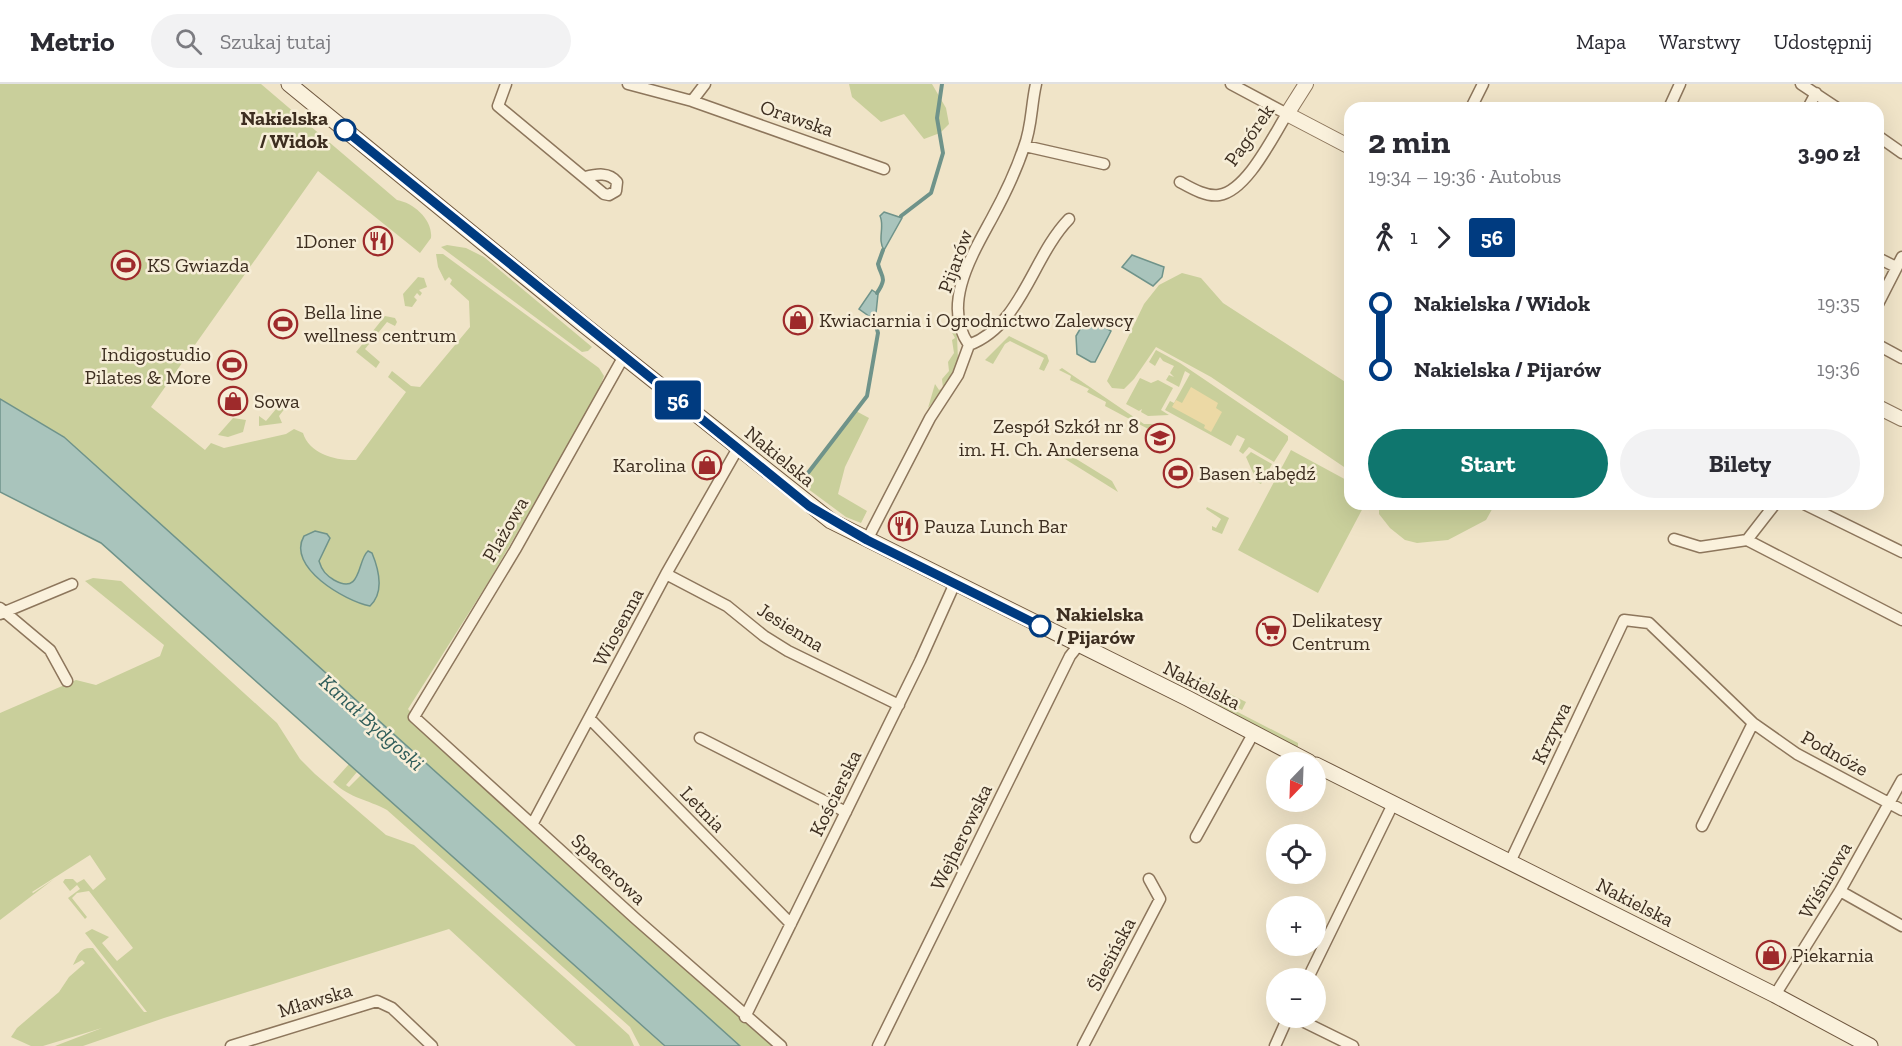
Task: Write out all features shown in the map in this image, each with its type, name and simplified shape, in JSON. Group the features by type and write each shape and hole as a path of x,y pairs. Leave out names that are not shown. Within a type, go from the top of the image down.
{"main road":[{"name":"Nakielska","path":"289,84 809,506 867,540 1187,698 1289,752"},
{"name":"Nakielska","path":"1326,770 1870,1046"}],"street":[{"path":"506,84 498,106 585,177"},
{"name":"Orawska","path":"628,84 692,101 884,169"},
{"path":"692,101 705,84"},
{"name":"Pijarów","path":"969,345 961,335 957,320 960,293 975,248 997,208 1025,146 1035,84"},
{"path":"1231,84 1344,144"},
{"name":"Pagórek","path":"1180,182 1211,195 1227,192 1256,164 1306,84"},
{"path":"1474,102 1483,84"},
{"path":"1672,102 1680,84"},
{"path":"1801,84 1829,102"},
{"path":"1811,102 1816,93"},
{"path":"1884,140 1902,153"},
{"path":"1025,146 1104,164"},
{"path":"867,540 930,418 958,375 969,345 996,330 1017,302 1056,232 1070,219"},
{"path":"1884,292 1902,257"},
{"path":"1884,261 1896,267"},
{"path":"1884,348 1902,358"},
{"name":"Plażowa","path":"414,717 515,550 624,356"},
{"path":"1884,410 1902,419"},
{"name":"Wiosenna","path":"533,824 666,574 738,448"},
{"path":"1747,540 1770,510"},
{"path":"1816,510 1902,552"},
{"path":"1674,539 1700,547 1747,540 1902,620"},
{"name":"Jesienna","path":"666,574 727,606 788,651 899,705"},
{"path":"67,681 50,650 2,611 72,584"},
{"name":"Kościerska","path":"745,1017 899,705 955,584"},
{"name":"Podnóże","path":"1624,620 1649,623 1753,723 1797,754 1902,810"},
{"name":"Krzywa","path":"1510,862 1624,620"},
{"name":"Wejherowska","path":"878,1046 1070,656 1078,646"},
{"name":"Spacerowa","path":"414,717 745,1017 781,1046"},
{"name":"Letnia","path":"590,718 791,924"},
{"path":"1702,826 1753,723"},
{"path":"1196,837 1253,734"},
{"path":"700,738 846,813"},
{"name":"Wiśniowa","path":"1775,996 1840,891 1902,780"},
{"path":"1313,968 1393,804"},
{"name":"Ślesińska","path":"1083,1046 1160,899 1149,879"},
{"path":"1840,891 1902,926"},
{"name":"Mławska","path":"231,1046 377,1001 392,1008 432,1046"},
{"path":"1275,1046 1283,1028"},
{"path":"1316,1028 1353,1046"}],"green space":[{"path":"0,84 261,84 397,200 410,205 426,219 431,238 420,253 318,171 151,407 205,450 211,443 224,448 286,434 294,429 303,433 311,446 325,455 356,460 406,392 388,377 392,371 411,386 420,387 470,327 469,301 450,284 452,280 449,277 445,281 438,267 436,254 443,254 599,368 604,376 597,395 489,581 408,709 450,754 772,1046 740,1046 64,437 0,399"},
{"path":"849,84 932,84 946,108 949,124 940,133 924,139 904,114 881,122 852,97"},
{"path":"447,245 466,248 484,257 592,347 582,352 441,247"},
{"path":"1182,273 1201,278 1223,303 1344,381 1344,467 1211,377 1156,347 1134,379 1124,389 1112,388 1107,381 1144,304 1159,285"},
{"path":"418,277 424,278 427,287 419,290 422,293 420,296 417,293 414,297 417,300 412,307 405,306 403,294"},
{"path":"385,316 395,318 397,322 395,326 387,322 365,349 380,362 376,368 356,352"},
{"path":"953,327 957,336 958,360 946,386 928,408 935,384 939,390 943,388 942,379 949,371 948,362 954,353 952,340 955,338 950,329"},
{"path":"1009,336 1047,355 1049,361 1044,371 1039,369 1044,358 1010,341 1005,344 993,364 985,360"},
{"path":"1156,350 1180,363 1288,436 1288,440 1274,462 1249,447 1243,454 1239,451 1245,439 1237,435 1231,446 1165,410 1170,401 1174,403 1190,374 1185,371 1179,387 1166,380 1169,375 1174,377 1170,373 1174,366 1160,357 1155,366 1149,362"},
{"path":"1062,368 1144,424 1165,424 1163,427 1154,427 1152,431 1105,406 1106,402 1087,392 1089,389 1070,380 1071,376 1059,370"},
{"path":"1140,378 1151,383 1158,380 1173,388 1161,410 1169,415 1148,416 1141,412 1142,409 1139,411 1126,404"},
{"path":"281,403 286,407 279,416 282,423 259,426 259,416 266,421"},
{"path":"854,410 869,418 845,467 838,494 867,511 861,523 846,517 800,483"},
{"path":"233,418 246,420 243,432 228,437 218,435"},
{"path":"1052,444 1112,481 1118,492 1049,449"},
{"path":"1291,450 1344,479 1344,510 1362,510 1318,593 1238,550"},
{"path":"1251,452 1272,464 1261,484 1257,482 1246,457"},
{"path":"1207,507 1229,518 1222,534 1212,530 1212,526 1216,528 1221,519 1206,509"},
{"path":"1379,510 1492,510 1486,520 1448,540 1417,543 1405,540 1390,528 1379,514"},
{"path":"93,578 121,581 277,723 300,759 315,774 386,835 414,845 629,1035 634,1046 576,1046 449,929 164,1018 83,1046 55,1046 102,1028 43,1046 31,1046 11,1037 17,1028 59,992 69,977 85,963 82,960 73,965 80,952 89,948 93,948 144,1012 147,1012 85,933 92,929 109,937 102,943 117,961 133,948 89,891 77,893 72,898 87,917 85,919 68,898 80,889 77,885 70,891 63,882 65,879 73,879 77,883 84,879 93,890 106,879 90,855 32,892 54,879 0,920 0,713 76,680 96,685 160,656 164,645 85,581"},
{"path":"1202,680 1246,702 1242,710 1199,683"},
{"path":"1197,686 1220,698 1226,706 1298,743 1298,747 1273,739 1195,691"},
{"path":"349,764 357,772 346,785 349,787 361,775 664,1046 640,1046 630,1027 387,810 353,795 333,782"}],"sand":[{"path":"1191,387 1218,403 1216,408 1222,412 1211,432 1204,428 1205,425 1172,407 1176,400 1182,403"}],"water":[{"path":"884,212 902,218 884,250 881,242 880,216"},
{"path":"1132,255 1164,267 1162,277 1153,286 1122,267"},
{"path":"872,290 878,294 873,319 859,309"},
{"path":"1090,318 1111,331 1095,362 1077,354 1076,336 1086,319"},
{"name":"Kanał Bydgoski","path":"0,399 64,437 740,1046 665,1046 101,543 0,492"},
{"path":"315,531 327,534 330,538 319,561 321,567 334,580 343,584 354,580 365,555 368,551 372,553 377,566 379,588 370,606 333,590 310,570 303,559 301,548 304,536"}],"waterway":[{"path":"901,216 931,193 943,153 937,118 942,84"},
{"path":"877,293 883,280 878,264 883,250"},
{"path":"801,482 867,396 878,333 874,318"}],"bus line":[{"name":"56","path":"345,130 809,506 831,521 867,540 1040,626"}],"place":[{"name":"Nakielska / Widok","path":"345,130"},
{"name":"1Doner","path":"378,241"},
{"name":"KS Gwiazda","path":"126,265"},
{"name":"Kwiaciarnia i Ogrodnictwo Zalewscy","path":"798,320"},
{"name":"Bella line wellness centrum","path":"283,324"},
{"name":"Indigostudio Pilates & More","path":"232,365"},
{"name":"Sowa","path":"233,401"},
{"name":"Zespół Szkół nr 8 im. H. Ch. Andersena","path":"1160,438"},
{"name":"Karolina","path":"707,465"},
{"name":"Basen Łabędź","path":"1178,473"},
{"name":"Pauza Lunch Bar","path":"903,526"},
{"name":"Nakielska / Pijarów","path":"1040,626"},
{"name":"Delikatesy Centrum","path":"1271,631"},
{"name":"Piekarnia","path":"1771,955"}]}
